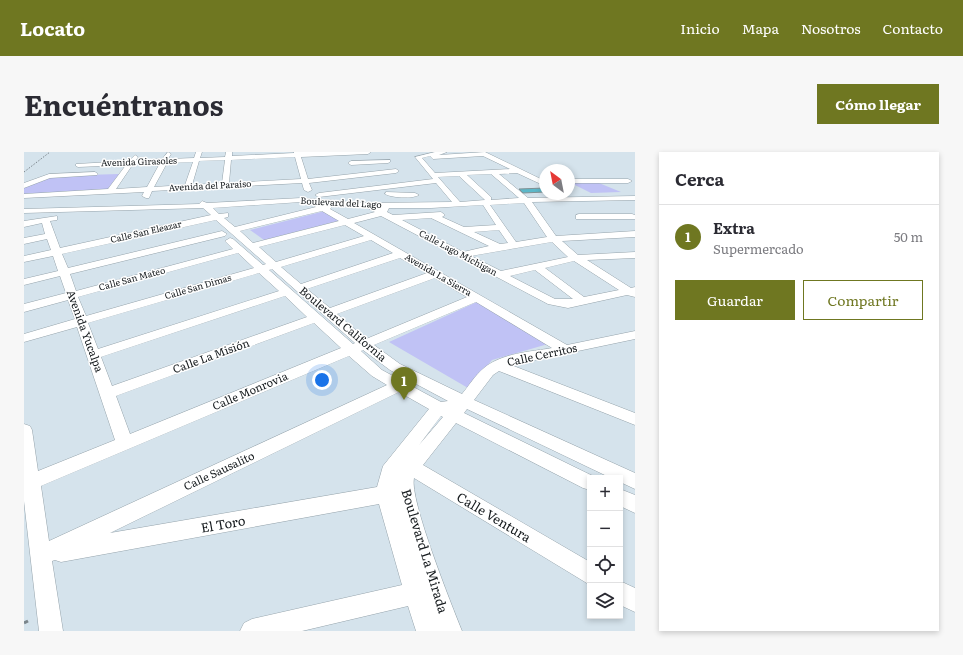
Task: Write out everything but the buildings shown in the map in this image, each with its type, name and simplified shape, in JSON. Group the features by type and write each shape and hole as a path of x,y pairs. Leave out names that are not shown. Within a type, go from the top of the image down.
{"street":[{"path":"141,206 168,152"},
{"path":"188,187 199,152"},
{"name":"Avenida Girasoles","path":"78,165 197,160 228,155 260,158 368,152"},
{"path":"382,152 394,166 401,178"},
{"path":"418,157 444,152"},
{"path":"111,191 120,173 131,163 135,153"},
{"path":"418,157 482,153 539,180"},
{"path":"225,185 228,155"},
{"path":"293,156 306,181 305,198"},
{"path":"418,157 429,166 436,178 456,203"},
{"path":"340,164 364,162 394,166"},
{"path":"364,162 371,174"},
{"path":"486,163 502,162"},
{"name":"Avenida del Paraíso","path":"24,196 225,185 261,180 296,178 306,181 337,174 371,174 394,166"},
{"path":"305,198 348,191 409,184 461,174 518,170"},
{"path":"492,172 524,198 552,238 576,258 633,292"},
{"path":"24,186 49,176 101,174"},
{"path":"461,174 486,201 513,244"},
{"path":"296,178 305,198"},
{"path":"575,181 628,181"},
{"path":"594,181 616,195 634,219"},
{"path":"409,184 420,202"},
{"path":"575,188 584,192"},
{"path":"348,191 415,195"},
{"name":"Boulevard del Lago","path":"575,196 635,194"},
{"name":"Boulevard del Lago","path":"575,196 616,195 635,198"},
{"name":"Boulevard del Lago","path":"200,209 305,198 394,206 539,197"},
{"name":"Boulevard del Lago","path":"24,207 141,206 200,209 305,198 344,203 456,203"},
{"name":"Avenida La Sierra","path":"305,198 566,350"},
{"path":"566,200 593,234"},
{"name":"Calle San Eleazar","path":"24,259 57,252 200,209 268,202"},
{"path":"24,282 344,203"},
{"name":"Calle Lago Míchigan","path":"369,203 385,215 552,302 564,304 582,301"},
{"path":"385,215 394,206"},
{"path":"574,212 623,206"},
{"path":"24,224 97,207"},
{"name":"Boulevard del Lago","path":"24,211 97,207"},
{"name":"Boulevard California","path":"200,209 267,267 299,288 364,344 395,367 635,481"},
{"path":"478,213 493,212"},
{"path":"574,212 634,219"},
{"path":"385,215 448,215"},
{"name":"Calle San Mateo","path":"24,308 346,222 385,215"},
{"path":"433,216 498,247"},
{"name":"Avenida Yucalpa","path":"45,220 125,443"},
{"path":"463,230 502,227"},
{"path":"461,255 513,244 552,238 593,234 635,234"},
{"path":"24,241 51,235"},
{"name":"Calle San Dimas","path":"24,338 372,237"},
{"path":"299,288 402,254"},
{"path":"622,255 635,263"},
{"path":"498,275 576,258 635,255"},
{"name":"Boulevard California","path":"267,267 286,292 377,373 454,416 587,481"},
{"path":"538,267 582,301 633,292"},
{"path":"329,313 435,274"},
{"path":"94,354 286,292"},
{"name":"Calle Monrovia","path":"27,484 476,298"},
{"name":"Calle La Misión","path":"108,394 315,318"},
{"name":"Calle Cerritos","path":"454,416 488,372 498,365 508,361 635,336"},
{"path":"498,365 635,419"},
{"name":"Calle Sausalito","path":"41,556 398,386"},
{"path":"439,408 466,402"},
{"name":"Boulevard La Mirada","path":"428,631 425,591 395,493 405,478 404,464 439,408"},
{"name":"Boulevard La Mirada","path":"404,464 454,416"},
{"path":"24,430 27,484 41,556 51,631"},
{"name":"Calle Ventura","path":"404,464 587,572"},
{"name":"El Toro","path":"41,556 395,493"},
{"path":"623,498 635,504"},
{"path":"252,631 311,625 425,591"},
{"name":"Boulevard La Mirada","path":"425,591 450,631"},
{"path":"623,594 635,601"}],"path":[{"path":"24,172 50,152"}],"shaded area":[{"path":"119,174 108,189 24,194 24,188 51,176"},
{"path":"594,181 621,192 591,193 575,185 575,182"},
{"path":"325,211 342,220 264,240 250,230"},
{"path":"479,301 548,344 492,360 468,388 389,342"}],"place":[{"name":"Extra","path":"404,400"}]}
